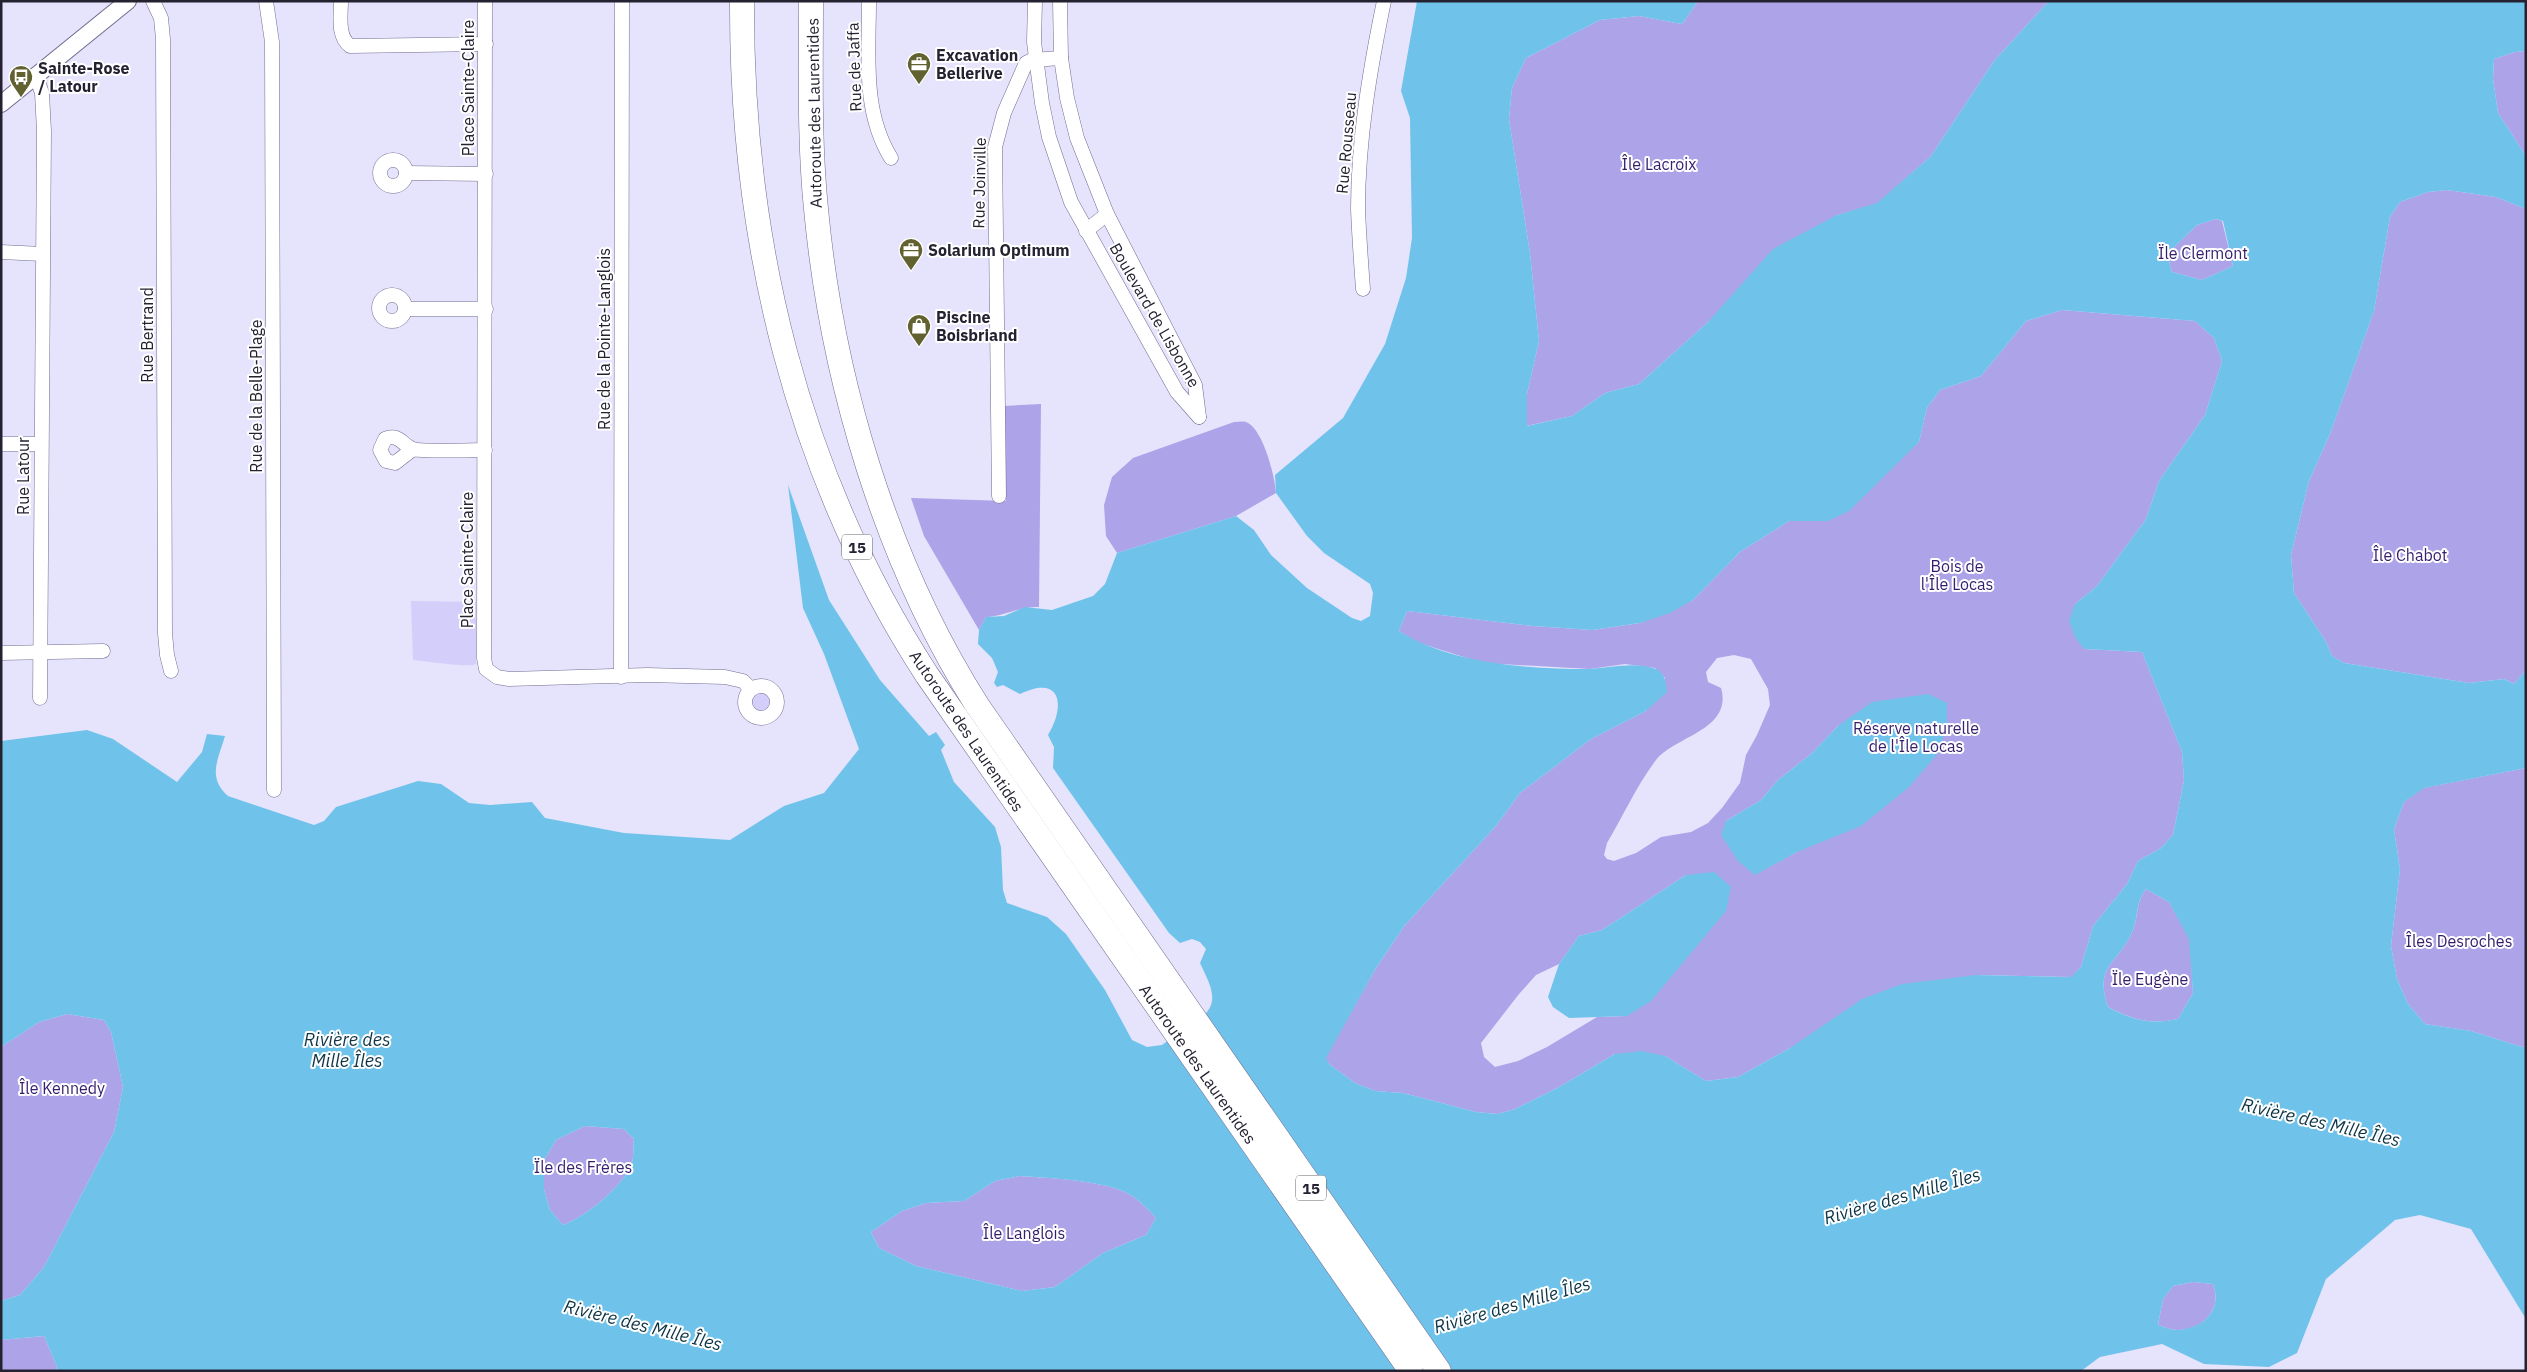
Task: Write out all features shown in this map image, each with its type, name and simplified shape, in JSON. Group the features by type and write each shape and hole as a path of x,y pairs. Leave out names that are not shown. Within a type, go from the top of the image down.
{"highway":[{"name":"Autoroute des Laurentides","path":"742,1 746,128 761,248 782,346 822,467 870,573 905,640 1439,1371"},
{"name":"Autoroute des Laurentides","path":"811,1 811,135 816,208 833,331 852,410 887,519 923,603 968,691 1411,1371"}],"street":[{"path":"1,104 128,1"},
{"name":"Rue Bertrand","path":"154,1 161,18 163,38 165,633 167,656 171,671"},
{"name":"Rue de la Belle-Plage","path":"266,1 272,42 274,790"},
{"path":"341,1 342,34 350,46 486,44"},
{"name":"Place Sainte-Claire","path":"485,1 486,450 484,658 486,670 497,678 509,679 621,676"},
{"name":"Rue de la Pointe-Langlois","path":"621,676 622,1"},
{"name":"Rue de Jaffa","path":"869,1 870,102 880,138 891,158"},
{"name":"Boulevard de Lisbonne","path":"1035,1 1034,42 1049,137 1071,202 1178,392 1200,417 1195,386 1107,214 1077,138 1067,98 1061,58 1060,1"},
{"name":"Rue Rousseau","path":"1363,289 1358,208 1369,74 1384,1"},
{"path":"1037,59 1061,58"},
{"name":"Rue Joinville","path":"999,496 995,147 1004,113 1026,63 1037,59"},
{"name":"Rue Latour","path":"36,76 42,88 44,114 40,698"},
{"name":"Place Sainte-Claire","path":"406,174 486,174"},
{"path":"1086,231 1107,214"},
{"path":"1,252 42,254"},
{"path":"406,309 486,309"},
{"path":"1,444 41,444"},
{"path":"413,449 486,450"},
{"path":"1,653 103,651"},
{"path":"621,676 725,677 743,681 751,689"}],"shaded area":[{"path":"411,601 476,602 476,664 456,665 413,660"},
{"path":"761,692 768,695 771,702 768,709 761,712 754,709 751,702 754,695"}],"green space":[{"name":"Île Lacroix","path":"1698,1 2049,1 1994,61 1931,156 1877,204 1837,215 1708,322 1639,384 1605,393 1572,416 1526,426 1527,394 1539,341 1530,253 1509,119 1512,88 1526,58 1600,20 1639,16 1682,24"},
{"path":"2526,51 2526,156 2498,113 2493,79 2494,59 2515,52"},
{"name":"Île Chabot","path":"2447,190 2496,197 2526,209 2526,670 2514,684 2504,679 2469,683 2344,663 2332,656 2326,642 2294,593 2291,555 2309,481 2330,434 2374,311 2390,217 2400,202 2428,192"},
{"name":"Ïle Clermont","path":"2216,219 2222,221 2233,266 2202,280 2172,272 2167,254 2197,225"},
{"name":"Bois de l'Île Locas","path":"2062,310 2195,321 2214,338 2222,361 2205,415 2159,481 2146,519 2097,586 2075,604 2084,649 2142,652 2182,752 2184,780 2173,835 2161,848 2138,861 2127,884 2093,926 2081,967 2072,977 1976,975 1790,1048 1738,1077 1706,1081 1665,1056 1615,1054 1559,1087 1515,1109 1498,1114 1476,1112 1403,1093 1375,1091 1355,1083 1329,1064 1325,1058 1376,968 1405,925 1496,826 1520,793 1591,739 1646,711 1665,678 1655,668 1625,664 1590,669 1483,663 1416,642 1399,631 1407,611 1533,626 1592,630 1640,623 1693,600 1740,552 1789,521 1828,521 1919,442 1927,408 1940,390 1981,376 2026,321","holes":["1734,655 1751,659 1768,689 1770,705 1746,755 1740,783 1722,808 1708,823 1691,832 1661,837 1636,853 1614,861 1607,859 1604,855 1607,843 1636,790 1656,760 1665,752 1711,723 1719,714 1722,702 1721,688 1708,682 1706,672 1717,658","1839,725 1797,852 1755,874 1726,821 1761,800 1778,780 1811,754","1686,875 1627,1016 1597,1017 1547,1047 1518,1061 1495,1067 1484,1057 1481,1043 1519,994 1536,975 1559,964 1579,936 1602,930"]},
{"path":"1041,404 1039,607 1025,608 986,617 979,630 924,536 911,498 1006,501 1004,406"},
{"path":"1234,422 1246,422 1258,433 1271,465 1276,493 1236,516 1117,553 1106,536 1104,505 1112,477 1133,458"},
{"name":"Îles Desroches","path":"2526,768 2526,1046 2522,1047 2471,1031 2425,1024 2408,1004 2397,979 2391,946 2400,869 2394,829 2404,802 2423,788"},
{"name":"Ïle Eugène","path":"2146,889 2169,902 2190,939 2193,993 2178,1019 2150,1021 2134,1018 2108,1007 2104,993 2106,972 2128,941 2135,925 2140,900"},
{"name":"Île Kennedy","path":"67,1014 104,1020 111,1032 123,1087 114,1132 44,1267 20,1295 1,1301 1,1047 39,1022"},
{"name":"Ïle des Frères","path":"585,1126 624,1129 634,1139 633,1160 628,1172 603,1200 582,1215 563,1225 550,1210 544,1189 544,1160 556,1140"},
{"name":"Île Langlois","path":"1020,1176 1071,1180 1120,1190 1135,1198 1156,1218 1146,1235 1103,1253 1055,1287 1022,1291 916,1266 879,1248 871,1232 902,1211 926,1203 964,1201 995,1181"},
{"path":"2193,1282 2213,1284 2215,1302 2213,1310 2202,1322 2186,1329 2175,1330 2158,1325 2163,1299 2173,1286"},
{"path":"44,1336 57,1367 56,1371 1,1371 1,1340"}],"water":[{"name":"Rivière des Mille Îles","path":"1417,1 1698,1 1682,24 1639,16 1600,20 1526,58 1512,88 1509,119 1530,253 1539,341 1527,394 1527,426 1572,416 1605,393 1639,384 1708,322 1773,249 1837,215 1877,203 1931,156 1994,61 2049,1 2526,1 2526,51 2515,52 2494,59 2493,79 2498,113 2526,156 2526,209 2496,197 2447,190 2428,192 2400,202 2390,217 2374,311 2330,434 2309,481 2291,555 2294,593 2326,642 2332,656 2344,663 2469,683 2504,679 2514,684 2526,670 2526,768 2424,788 2404,802 2394,829 2400,869 2391,946 2397,979 2408,1004 2425,1024 2471,1031 2522,1047 2526,1046 2526,1319 2471,1229 2420,1215 2395,1220 2326,1279 2297,1353 2269,1367 2204,1364 2162,1344 2100,1357 2081,1371 56,1371 57,1367 44,1336 1,1340 1,1301 20,1295 44,1267 114,1132 123,1087 111,1032 104,1020 67,1014 39,1022 1,1047 1,741 87,730 113,739 177,782 202,752 207,734 225,736 217,761 216,775 222,789 228,796 314,825 324,821 336,807 418,781 441,784 469,803 490,805 532,802 545,818 624,833 730,840 784,806 824,793 859,749 824,654 803,608 788,485 829,600 880,680 929,736 936,732 945,745 941,750 954,782 995,827 1001,847 1003,890 1007,903 1047,917 1066,934 1105,990 1132,1040 1147,1047 1162,1045 1206,1013 1212,1001 1212,995 1209,982 1200,963 1206,949 1200,942 1192,939 1180,943 1169,933 1053,768 1054,747 1048,735 1054,724 1058,704 1052,690 1044,688 1034,689 1020,694 1003,685 997,687 994,683 998,672 992,658 978,644 979,630 986,617 1004,616 1025,607 1052,610 1093,596 1105,584 1117,553 1236,516 1254,530 1271,555 1307,588 1352,618 1361,621 1370,616 1373,593 1370,584 1324,553 1307,536 1276,493 1275,475 1343,418 1385,344 1406,278 1412,238 1410,118 1401,91","holes":["2216,219 2223,221 2233,266 2202,280 2172,272 2167,254 2197,225","2062,310 2195,321 2214,338 2222,361 2205,415 2159,481 2146,519 2097,586 2075,604 2069,621 2075,637 2084,649 2142,652 2182,752 2184,780 2173,835 2161,848 2138,861 2127,884 2093,926 2081,967 2071,977 1976,975 1902,984 1862,999 1790,1048 1738,1077 1706,1081 1665,1056 1641,1051 1615,1054 1559,1087 1515,1109 1498,1114 1476,1112 1403,1093 1375,1091 1355,1083 1329,1064 1326,1058 1376,968 1405,925 1496,826 1520,793 1591,739 1646,711 1667,692 1664,678 1660,672 1645,666 1629,665 1589,669 1541,668 1466,658 1442,651 1399,631 1407,611 1533,626 1592,630 1640,623 1670,613 1693,600 1740,552 1789,521 1828,521 1849,511 1919,442 1927,408 1940,390 1981,376 2026,321","2146,889 2169,902 2189,939 2193,993 2178,1019 2167,1021 2142,1020 2108,1007 2104,993 2106,972 2128,941 2135,924 2139,904","585,1126 624,1129 634,1139 632,1163 621,1181 603,1200 582,1215 563,1225 550,1210 544,1189 544,1160 556,1140","1020,1176 1057,1179 1097,1184 1120,1190 1135,1198 1156,1218 1146,1235 1103,1253 1055,1287 1022,1291 916,1266 879,1248 871,1232 902,1211 926,1203 964,1201 995,1181","2193,1282 2213,1284 2215,1293 2213,1310 2202,1322 2186,1329 2177,1330 2158,1325 2163,1299 2173,1286"]},
{"path":"1928,694 1947,703 1947,724 1939,752 1909,787 1861,826 1797,852 1755,875 1738,861 1721,835 1726,821 1761,800 1778,780 1811,754 1839,725 1872,702"},
{"path":"1714,872 1731,887 1726,911 1651,1001 1627,1016 1569,1018 1553,1007 1548,997 1559,964 1579,936 1602,930 1686,875"}],"place":[{"name":"Excavation Bellerive","path":"919,85"},
{"name":"Sainte-Rose / Latour","path":"21,98"},
{"name":"Solarium Optimum","path":"911,271"},
{"name":"Piscine Boisbriand","path":"919,347"}],"park label":[{"name":"Réserve naturelle de l'Île Locas","path":"1916,737"}]}
